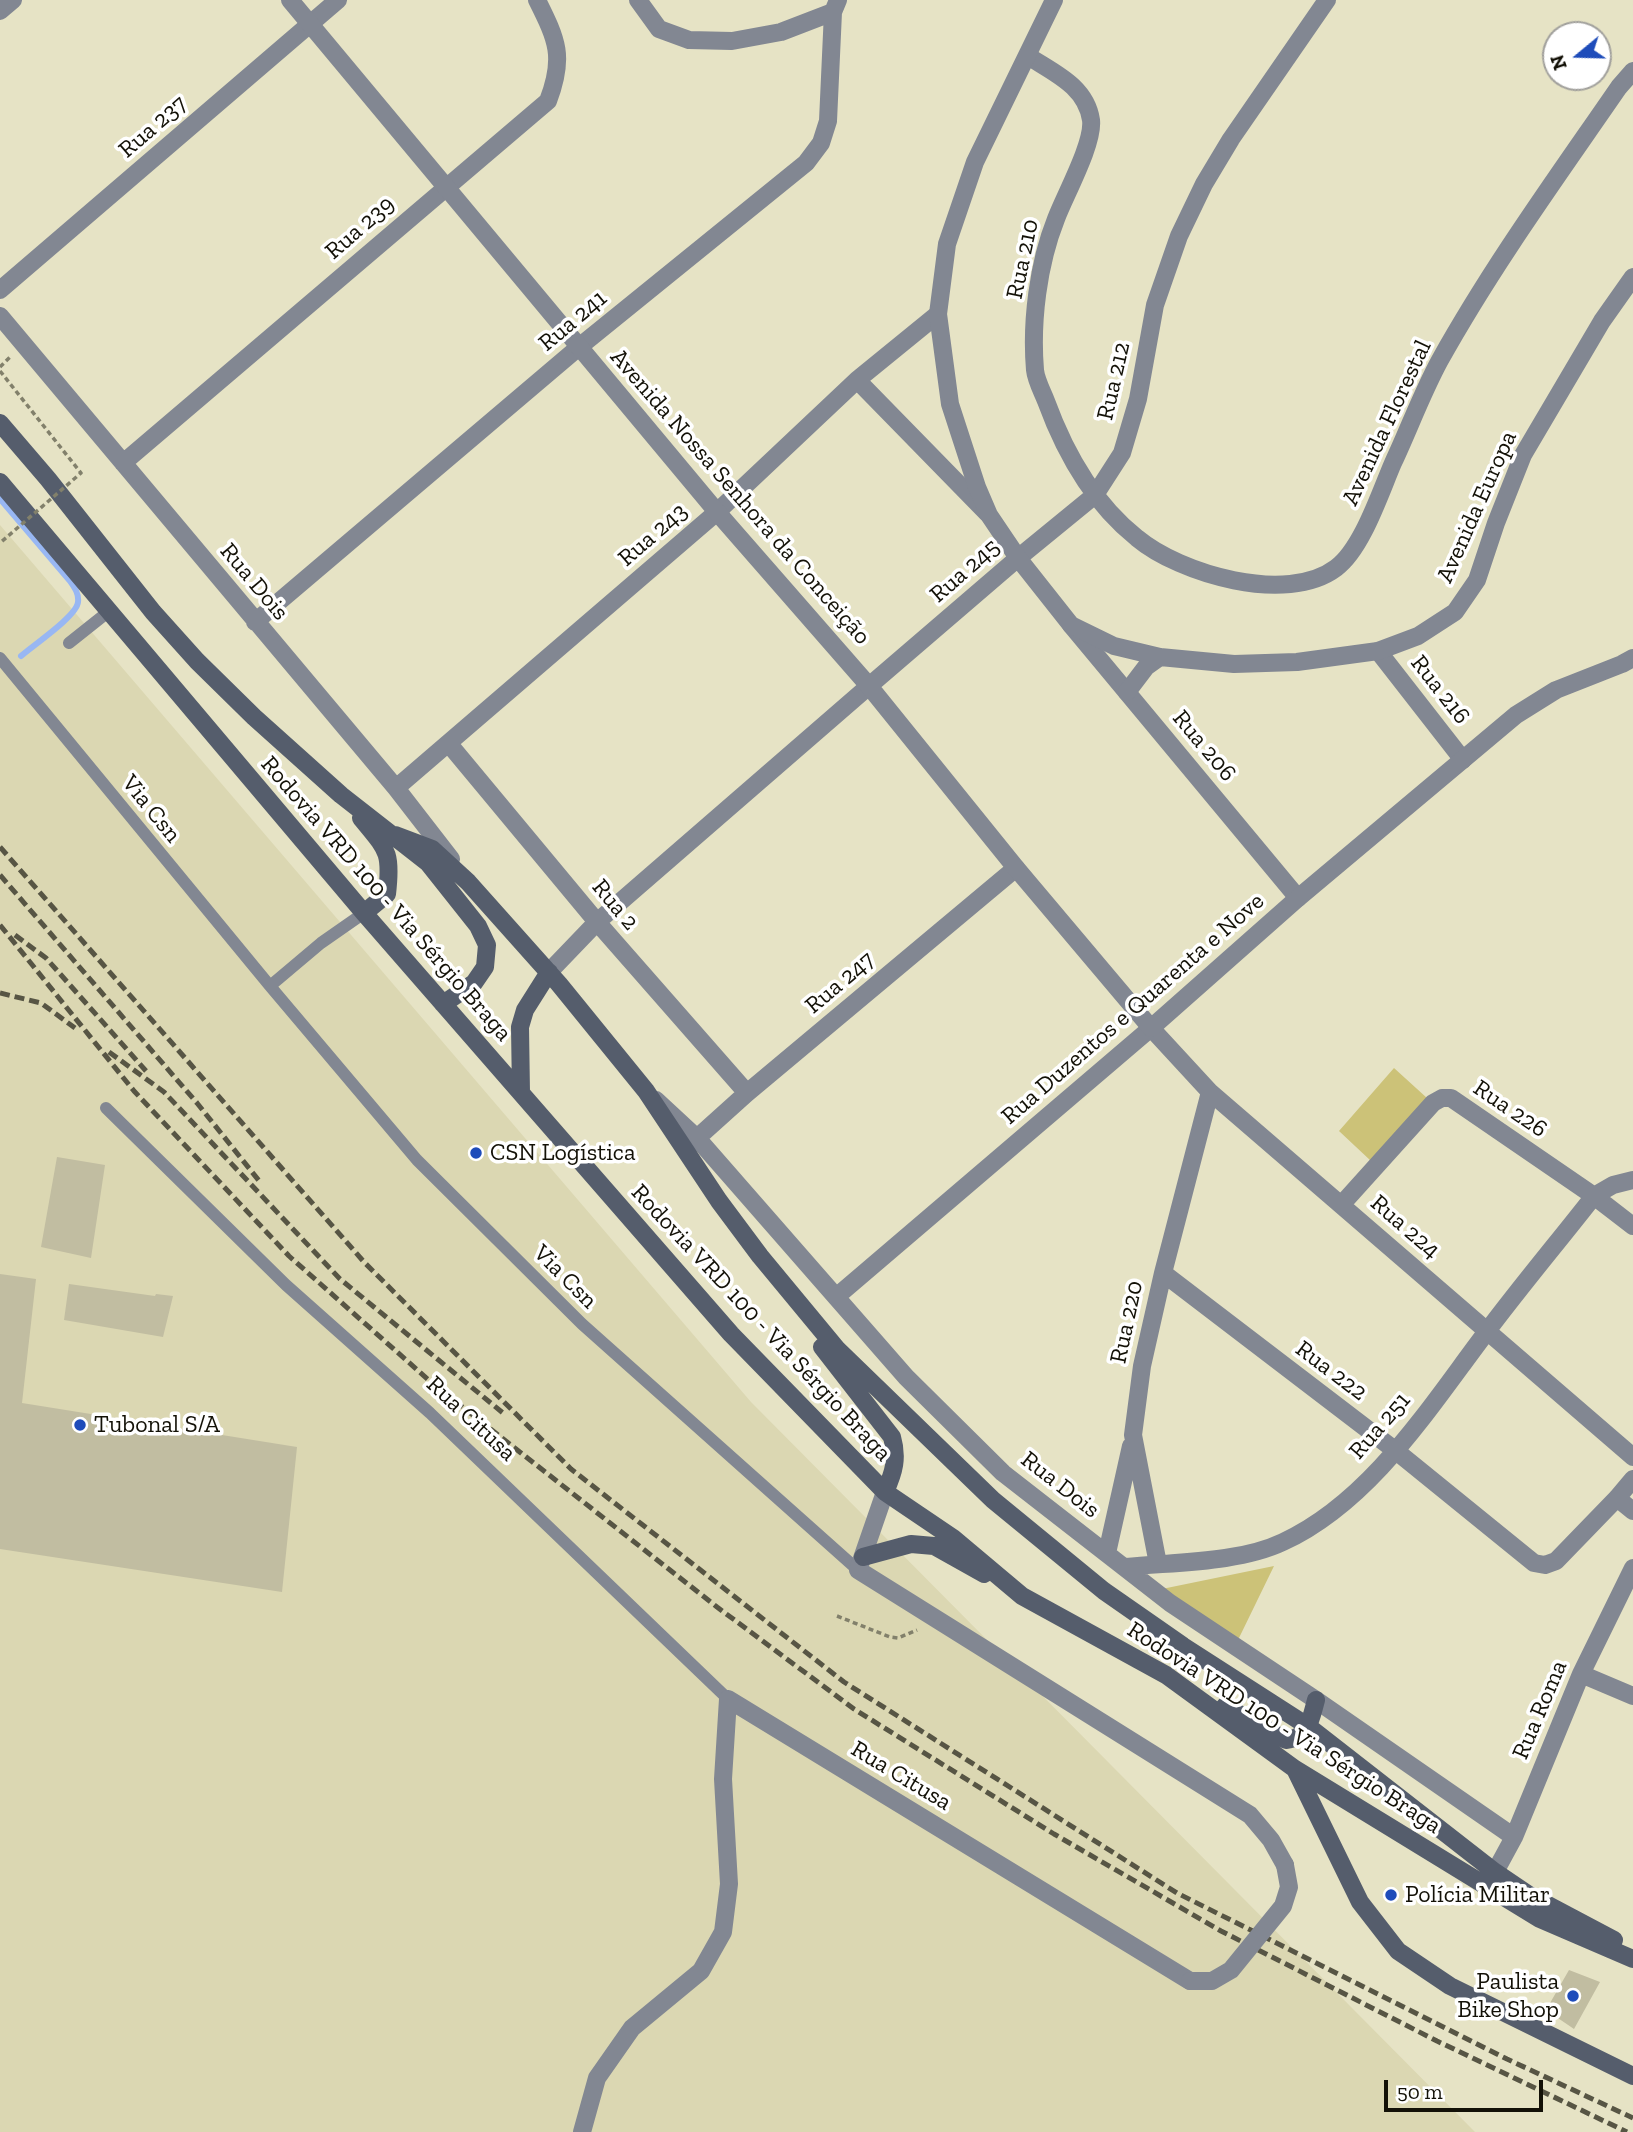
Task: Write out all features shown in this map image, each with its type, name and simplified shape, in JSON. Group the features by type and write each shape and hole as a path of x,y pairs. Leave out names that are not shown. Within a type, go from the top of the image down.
{"main road":[{"name":"Rodovia VRD 100 - Via Sérgio Braga","path":"0,423 153,612 197,662 341,795 395,835 432,849 468,882 549,972 646,1091 719,1201 760,1256 837,1349 993,1500 1104,1591 1308,1727 1495,1872 1529,1895 1633,1950"},
{"name":"Rodovia VRD 100 - Via Sérgio Braga","path":"0,482 364,913 731,1334 885,1492 953,1538 1022,1596 1166,1675 1295,1769 1540,1919 1633,1959"},
{"path":"341,795 387,850 387,894 364,913"},
{"path":"395,835 428,863 478,926 487,945 485,967 474,984 443,1004"},
{"path":"521,1094 520,1027 525,1010 549,972"},
{"path":"719,1201 796,1315 892,1437 896,1452 895,1470 885,1492"},
{"path":"861,1564 911,1544 934,1546 1022,1596"},
{"path":"1166,1675 1286,1740 1301,1735 1308,1727 1316,1700"},
{"path":"1295,1769 1360,1902 1398,1951 1450,1986 1633,2076"}],"street":[{"path":"0,11 13,0"},
{"name":"Avenida Nossa Senhora da Conceição","path":"290,0 717,512 869,686 1151,1028"},
{"name":"Rua 237","path":"0,290 338,0"},
{"name":"Rua 239","path":"123,463 548,101 558,62 555,37 537,0"},
{"path":"638,0 659,29 688,40 732,41 782,32 835,6"},
{"path":"989,515 950,404 938,314 947,244 975,162 1054,0"},
{"name":"Rua 212","path":"1095,495 1122,453 1138,399 1155,305 1179,236 1204,184 1231,139 1327,0"},
{"name":"Rua 241","path":"255,622 579,347 806,163 821,143 828,121 835,6"},
{"name":"Rua 210","path":"1028,56 1076,87 1086,101 1091,121 1090,138 1054,223 1035,299 1035,373 1061,441 1095,495"},
{"name":"Avenida Florestal","path":"1095,495 1136,538 1175,563 1263,586 1303,583 1336,568 1359,541 1439,362 1521,229 1619,87 1633,71"},
{"name":"Avenida Europa","path":"1071,625 1114,646 1160,657 1234,664 1297,662 1378,650 1418,636 1455,612 1477,580 1496,523 1524,455 1602,321 1633,277"},
{"name":"Rua 243","path":"396,788 717,512 857,380 938,314"},
{"name":"Rua Dois","path":"0,316 396,788 468,882"},
{"path":"857,380 989,515"},
{"name":"Rua 245","path":"549,972 597,922 1017,558 1095,495"},
{"name":"Rua 206","path":"989,515 1017,558 1071,625 1298,898"},
{"name":"Rua 216","path":"1378,650 1464,760"},
{"path":"1127,692 1137,677 1160,657"},
{"name":"Rua Duzentos e Quarenta e Nove","path":"836,1297 1151,1028 1298,898 1516,715 1556,690 1633,658"},
{"name":"Rua 2","path":"449,744 597,922 747,1093"},
{"name":"Rua 247","path":"697,1139 747,1093 1016,867"},
{"name":"Rua 224","path":"1151,1028 1210,1092 1633,1457"},
{"name":"Rua Dois","path":"646,1091 697,1139 906,1377 1003,1473 1170,1603 1514,1837"},
{"name":"Rua 220","path":"1158,1564 1133,1435 1142,1366 1210,1092"},
{"name":"Rua 226","path":"1342,1204 1433,1103 1441,1098 1451,1098 1594,1196 1633,1226"},
{"path":"1594,1196 1613,1185 1633,1180"},
{"name":"Rua 251","path":"1126,1567 1238,1556 1282,1543 1327,1517 1396,1451 1594,1196"},
{"name":"Rua 222","path":"1163,1273 1396,1451 1534,1563 1545,1565 1556,1561 1617,1498"},
{"path":"1107,1553 1133,1435"},
{"path":"1633,1479 1617,1498 1633,1511"},
{"path":"861,1564 885,1492"},
{"name":"Rua Citusa","path":"728,1699 1190,1981 1212,1981 1231,1970 1283,1906 1289,1887 1285,1865 1271,1840 1250,1815 937,1620 861,1564"},
{"name":"Rua Roma","path":"1495,1872 1514,1837 1581,1674 1633,1568"},
{"path":"1581,1674 1633,1696"},
{"path":"582,2132 597,2078 632,2028 701,1971 723,1932 729,1884 723,1779 728,1699"}],"lane":[{"path":"69,643 108,612"},
{"name":"Via Csn","path":"0,658 417,1160 563,1305 861,1564"},
{"path":"270,986 321,943 364,913"},
{"name":"Rua Citusa","path":"106,1108 286,1285 430,1413 728,1699"}],"path":[{"path":"0,371 81,473 0,543"},
{"path":"837,1616 898,1638 937,1620"}],"shaded area":[{"path":"0,525 751,1402 1475,2132 0,2132"},
{"path":"1394,1068 1427,1098 1371,1161 1339,1131"},
{"path":"1274,1566 1238,1640 1157,1590"}],"building":[{"path":"57,1157 105,1165 91,1258 41,1247"},
{"name":"Tubonal S/A","path":"0,1274 36,1279 22,1403 297,1447 282,1592 0,1549"},
{"path":"69,1284 173,1296 163,1337 64,1320"},
{"name":"Paulista Bike Shop","path":"1569,1970 1600,1982 1574,2029 1546,2010"}],"waterway":[{"path":"0,499 70,581 78,596 76,608 70,615 21,656"}],"railway":[{"path":"0,847 364,1262 571,1469 844,1682 1177,1893 1507,2059 1633,2118"},
{"path":"0,875 197,1103 260,1182"},
{"path":"0,925 134,1091 289,1256 432,1383 717,1607 854,1709 1054,1834 1221,1931 1437,2041 1627,2132"},
{"path":"15,935 46,958 146,1071"},
{"path":"0,993 41,1003 75,1028"},
{"path":"109,1052 164,1092 340,1279 503,1413"}],"place":[{"name":"CSN Logística","path":"476,1153"},
{"name":"Tubonal S/A","path":"80,1425"},
{"name":"Polícia Militar","path":"1391,1895"},
{"name":"Paulista Bike Shop","path":"1573,1996"}]}
